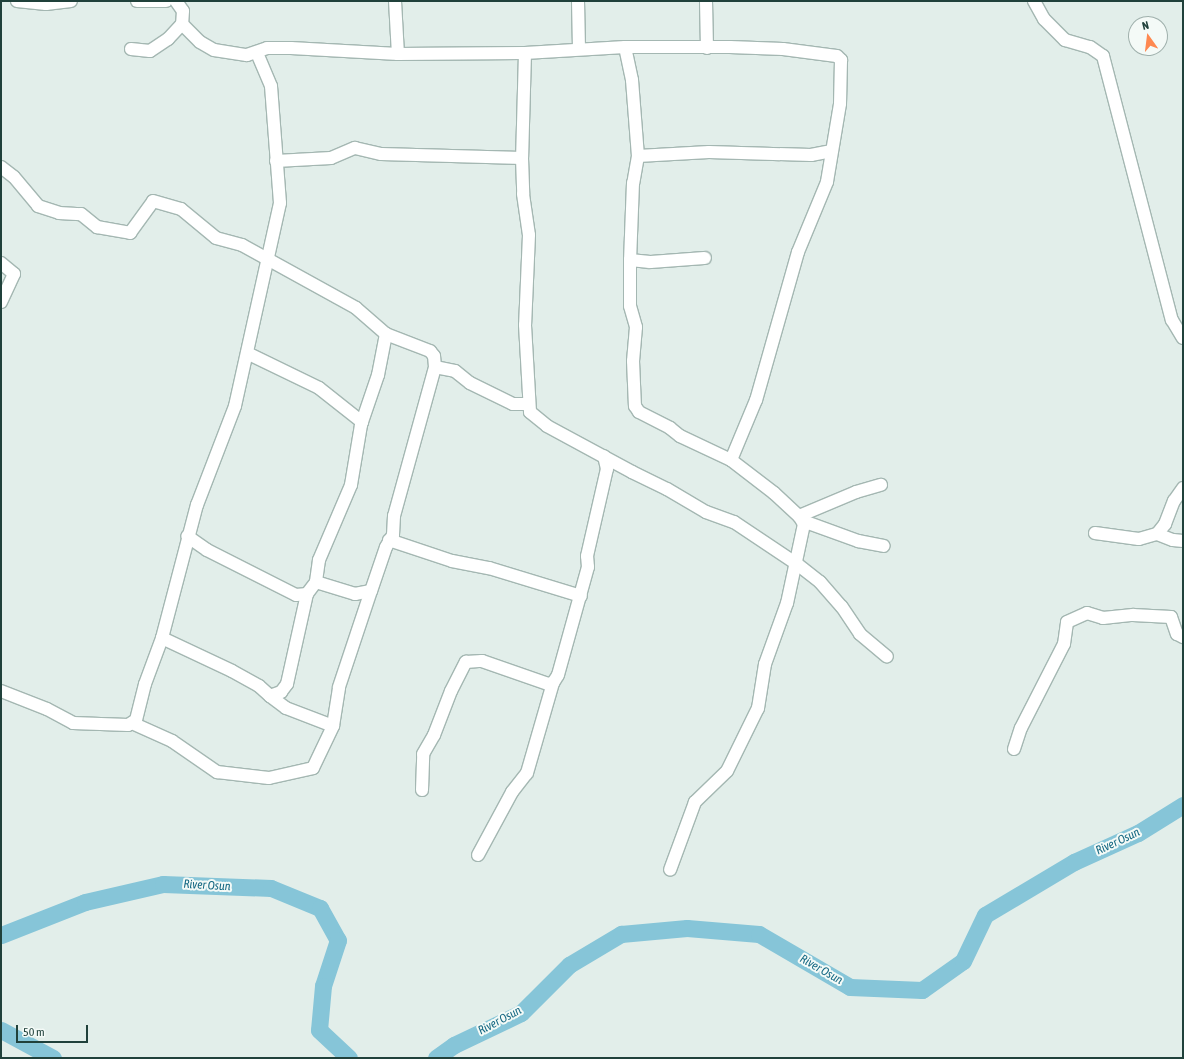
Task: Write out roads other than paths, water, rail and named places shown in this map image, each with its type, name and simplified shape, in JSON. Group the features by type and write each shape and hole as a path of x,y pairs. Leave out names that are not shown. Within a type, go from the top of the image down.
{"street":[{"path":"17,1 46,4 72,1"},
{"path":"136,1 166,1"},
{"path":"131,49 150,51 168,39 182,24 183,10 176,1"},
{"path":"395,1 398,54"},
{"path":"578,1 579,49"},
{"path":"706,1 707,48"},
{"path":"1034,1 1044,19 1065,40 1090,47 1103,56 1172,320 1183,338"},
{"path":"182,24 200,42 214,50 247,55 257,53 267,48 398,54 525,52 625,47 759,48 837,56 841,60 842,87 838,126 832,150 827,182 798,252 768,365 748,422 731,460"},
{"path":"625,47 632,80 638,156 633,183 630,260 630,306 636,327 633,361 635,406 639,412 670,428 680,436 711,452 731,460 801,519 858,541 884,546"},
{"path":"525,52 522,158 523,194 529,235 529,283 525,298 528,404 530,412 547,426 667,488 706,512 734,522 796,564 820,582 842,607 860,634 887,656"},
{"path":"132,723 136,720 145,684 162,638 187,536 197,505 219,452 231,409 235,406 246,353 269,260 280,203 271,86 257,53"},
{"path":"276,160 331,158 355,148 381,154 522,158"},
{"path":"638,156 709,152 811,154 832,150"},
{"path":"1,167 14,177 38,206 59,213 81,214 96,226 130,233 153,201 182,209 216,238 242,245 356,308 386,334 430,351 434,356 435,367 414,452 394,516 393,535 389,540 339,687 334,726 313,768 268,778 217,772 172,741 132,723 106,726 73,723 46,709 1,691"},
{"path":"630,260 650,262 705,258"},
{"path":"1,263 14,274 1,302"},
{"path":"270,696 281,692 287,684 308,594 316,582 319,560 352,485 362,422 378,375 386,334"},
{"path":"246,353 319,388 362,422"},
{"path":"435,367 455,371 470,383 513,404 528,404"},
{"path":"478,855 508,799 527,773 553,683 558,675 563,651 581,596 588,567 587,556 607,469 604,456"},
{"path":"801,519 856,492 880,485"},
{"path":"1095,533 1139,539 1157,534 1165,524 1174,501 1183,488"},
{"path":"670,870 695,802 726,771 758,708 765,664 787,603 796,564 801,519"},
{"path":"1157,534 1173,540 1183,541"},
{"path":"187,536 207,550 296,594 308,594"},
{"path":"389,540 452,561 489,568 581,596"},
{"path":"316,582 355,594 371,591"},
{"path":"1014,749 1021,728 1064,644 1067,622 1087,613 1103,618 1133,615 1171,617 1176,634 1183,637"},
{"path":"162,638 260,686 286,708 334,726"},
{"path":"422,790 423,754 434,735 450,691 466,662 482,660 541,683 553,683"}],"waterway":[{"name":"River Osun","path":"436,1058 454,1045 521,1013 569,965 621,934 687,928 759,934 850,987 922,990 963,961 985,915 1074,862 1138,833 1183,805"},
{"name":"River Osun","path":"1,935 85,902 163,884 271,888 320,908 338,940 323,986 319,1030 349,1058"},
{"name":"River Osun","path":"1,1030 53,1058"}]}
